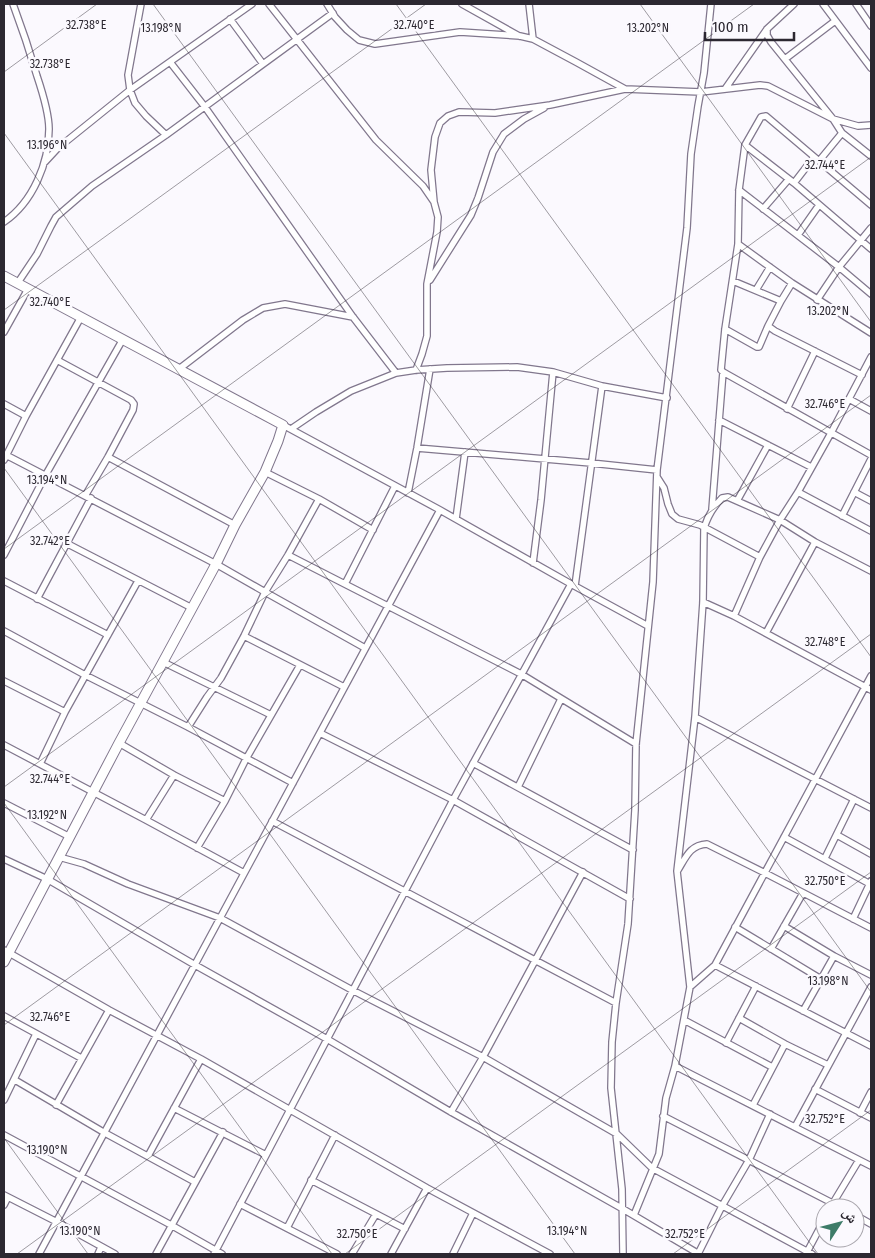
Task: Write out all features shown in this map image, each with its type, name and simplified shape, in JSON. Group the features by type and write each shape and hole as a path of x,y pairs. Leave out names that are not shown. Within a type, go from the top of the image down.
{"street":[{"path":"4,222 24,204 34,186 45,162 49,128 43,94 13,4"},
{"path":"141,4 128,75 130,90 135,103 166,136"},
{"path":"45,162 58,148 130,90 252,4"},
{"path":"269,4 376,140 423,186 434,202"},
{"path":"327,4 335,17 347,30 359,40 375,44 460,32 520,36"},
{"path":"462,4 520,36 533,40 625,89"},
{"path":"529,4 533,40"},
{"path":"623,1254 623,1209 611,1088 612,1042 630,899 635,810 636,744 653,582 657,478 687,228 691,154 701,92 711,4"},
{"path":"725,89 767,29 794,4"},
{"path":"823,4 869,61 871,68"},
{"path":"856,4 871,26"},
{"path":"17,284 38,254 56,217 92,186 166,136 332,13"},
{"path":"230,19 263,64"},
{"path":"785,59 835,20"},
{"path":"767,29 767,35 771,42 842,132 871,156"},
{"path":"170,62 205,107 396,373"},
{"path":"416,370 427,336 427,284 438,232 438,217 434,202 431,170 435,137 440,123 448,116 459,112 496,113 550,105 625,89 701,92 760,85 768,86 833,119 858,126 871,125"},
{"path":"427,284 471,215 494,152 504,134 524,119 550,105"},
{"path":"634,1215 659,1154 666,1098 675,1066 690,987 677,871 695,717 703,602 704,528 712,508 723,372 721,370 725,329 738,244 739,190 745,145 761,117 766,116 871,205"},
{"path":"763,209 842,132"},
{"path":"745,145 791,181 871,250"},
{"path":"739,190 871,294"},
{"path":"798,235 819,205"},
{"path":"817,300 839,267 871,228"},
{"path":"738,244 817,300 871,332"},
{"path":"756,290 770,267"},
{"path":"4,276 396,486 648,626"},
{"path":"732,281 781,301"},
{"path":"725,329 757,347 759,346 792,283"},
{"path":"4,332 28,289"},
{"path":"179,369 243,320 263,308 285,304 354,317"},
{"path":"81,317 5,456 216,564 366,648"},
{"path":"768,326 862,375"},
{"path":"4,554 45,476 123,340"},
{"path":"787,409 815,351"},
{"path":"734,616 760,558 780,520 798,492 871,357"},
{"path":"37,599 133,410 134,404 132,400 57,360"},
{"path":"4,962 6,952 94,793 216,564 235,524 265,472 278,441 287,427 351,392 396,373 416,370 516,368 553,372 602,386 667,398"},
{"path":"408,493 430,369"},
{"path":"534,563 553,372"},
{"path":"723,372 831,432 871,457 842,516"},
{"path":"215,1252 453,800 521,674 573,585 602,386"},
{"path":"849,399 871,411"},
{"path":"4,404 26,416"},
{"path":"719,420 811,467"},
{"path":"737,501 768,445"},
{"path":"417,448 658,470"},
{"path":"456,519 465,452"},
{"path":"108,457 235,524"},
{"path":"265,472 319,499 373,530"},
{"path":"657,478 664,488 672,514 704,528 760,558"},
{"path":"345,584 396,486"},
{"path":"798,492 871,531"},
{"path":"854,492 871,501"},
{"path":"712,508 722,498 737,501 780,520 815,542 871,570"},
{"path":"188,728 221,678 265,592 319,499"},
{"path":"39,1254 440,510"},
{"path":"766,633 815,542"},
{"path":"66,543 192,608"},
{"path":"288,554 521,674 636,744"},
{"path":"4,581 108,635"},
{"path":"40,764 65,712 138,581"},
{"path":"703,602 734,616 868,689"},
{"path":"4,631 293,783"},
{"path":"244,636 344,687"},
{"path":"163,662 271,715"},
{"path":"197,848 300,665"},
{"path":"690,987 715,965 814,779 868,689 871,676"},
{"path":"4,680 65,712"},
{"path":"518,787 561,698"},
{"path":"695,717 871,808"},
{"path":"320,733 453,800 630,899"},
{"path":"119,743 225,800"},
{"path":"4,746 244,873"},
{"path":"473,763 633,850"},
{"path":"146,820 174,774"},
{"path":"825,858 854,799"},
{"path":"4,803 70,837"},
{"path":"272,821 616,1003"},
{"path":"836,835 871,854"},
{"path":"784,837 871,882 852,918"},
{"path":"677,871 693,848 707,844 765,872 871,928"},
{"path":"59,858 84,864 128,884 220,918 352,990 483,1058 617,1134 652,1168 808,1253 815,1239"},
{"path":"4,859 47,879 699,1254 722,1206 749,1160 770,1114"},
{"path":"451,1112 483,1058 583,872"},
{"path":"771,948 803,893"},
{"path":"784,926 834,956 871,975"},
{"path":"735,927 821,979"},
{"path":"6,952 201,1059 427,1188 550,1254"},
{"path":"803,1010 834,956"},
{"path":"715,965 871,1046"},
{"path":"726,1043 756,986"},
{"path":"795,1126 871,987"},
{"path":"865,998 871,1002"},
{"path":"56,1104 109,1010"},
{"path":"4,1016 81,1058"},
{"path":"739,1018 785,1044 828,1065"},
{"path":"684,1020 772,1067"},
{"path":"4,1100 36,1034"},
{"path":"753,1105 785,1044"},
{"path":"148,1156 201,1059"},
{"path":"675,1066 871,1166"},
{"path":"15,1080 105,1133 195,1182"},
{"path":"815,1089 871,1118"},
{"path":"860,1112 871,1092"},
{"path":"174,1108 266,1155"},
{"path":"663,1116 818,1198"},
{"path":"156,1254 223,1132"},
{"path":"4,1135 172,1225 215,1252 222,1254"},
{"path":"287,1228 335,1135"},
{"path":"837,1198 859,1160"},
{"path":"311,1180 405,1229"},
{"path":"391,1254 427,1188"},
{"path":"4,1205 6,1196 116,1254"},
{"path":"240,1204 337,1254"},
{"path":"453,1254 473,1213"},
{"path":"352,1254 376,1214"},
{"path":"98,1254 101,1247"}]}
